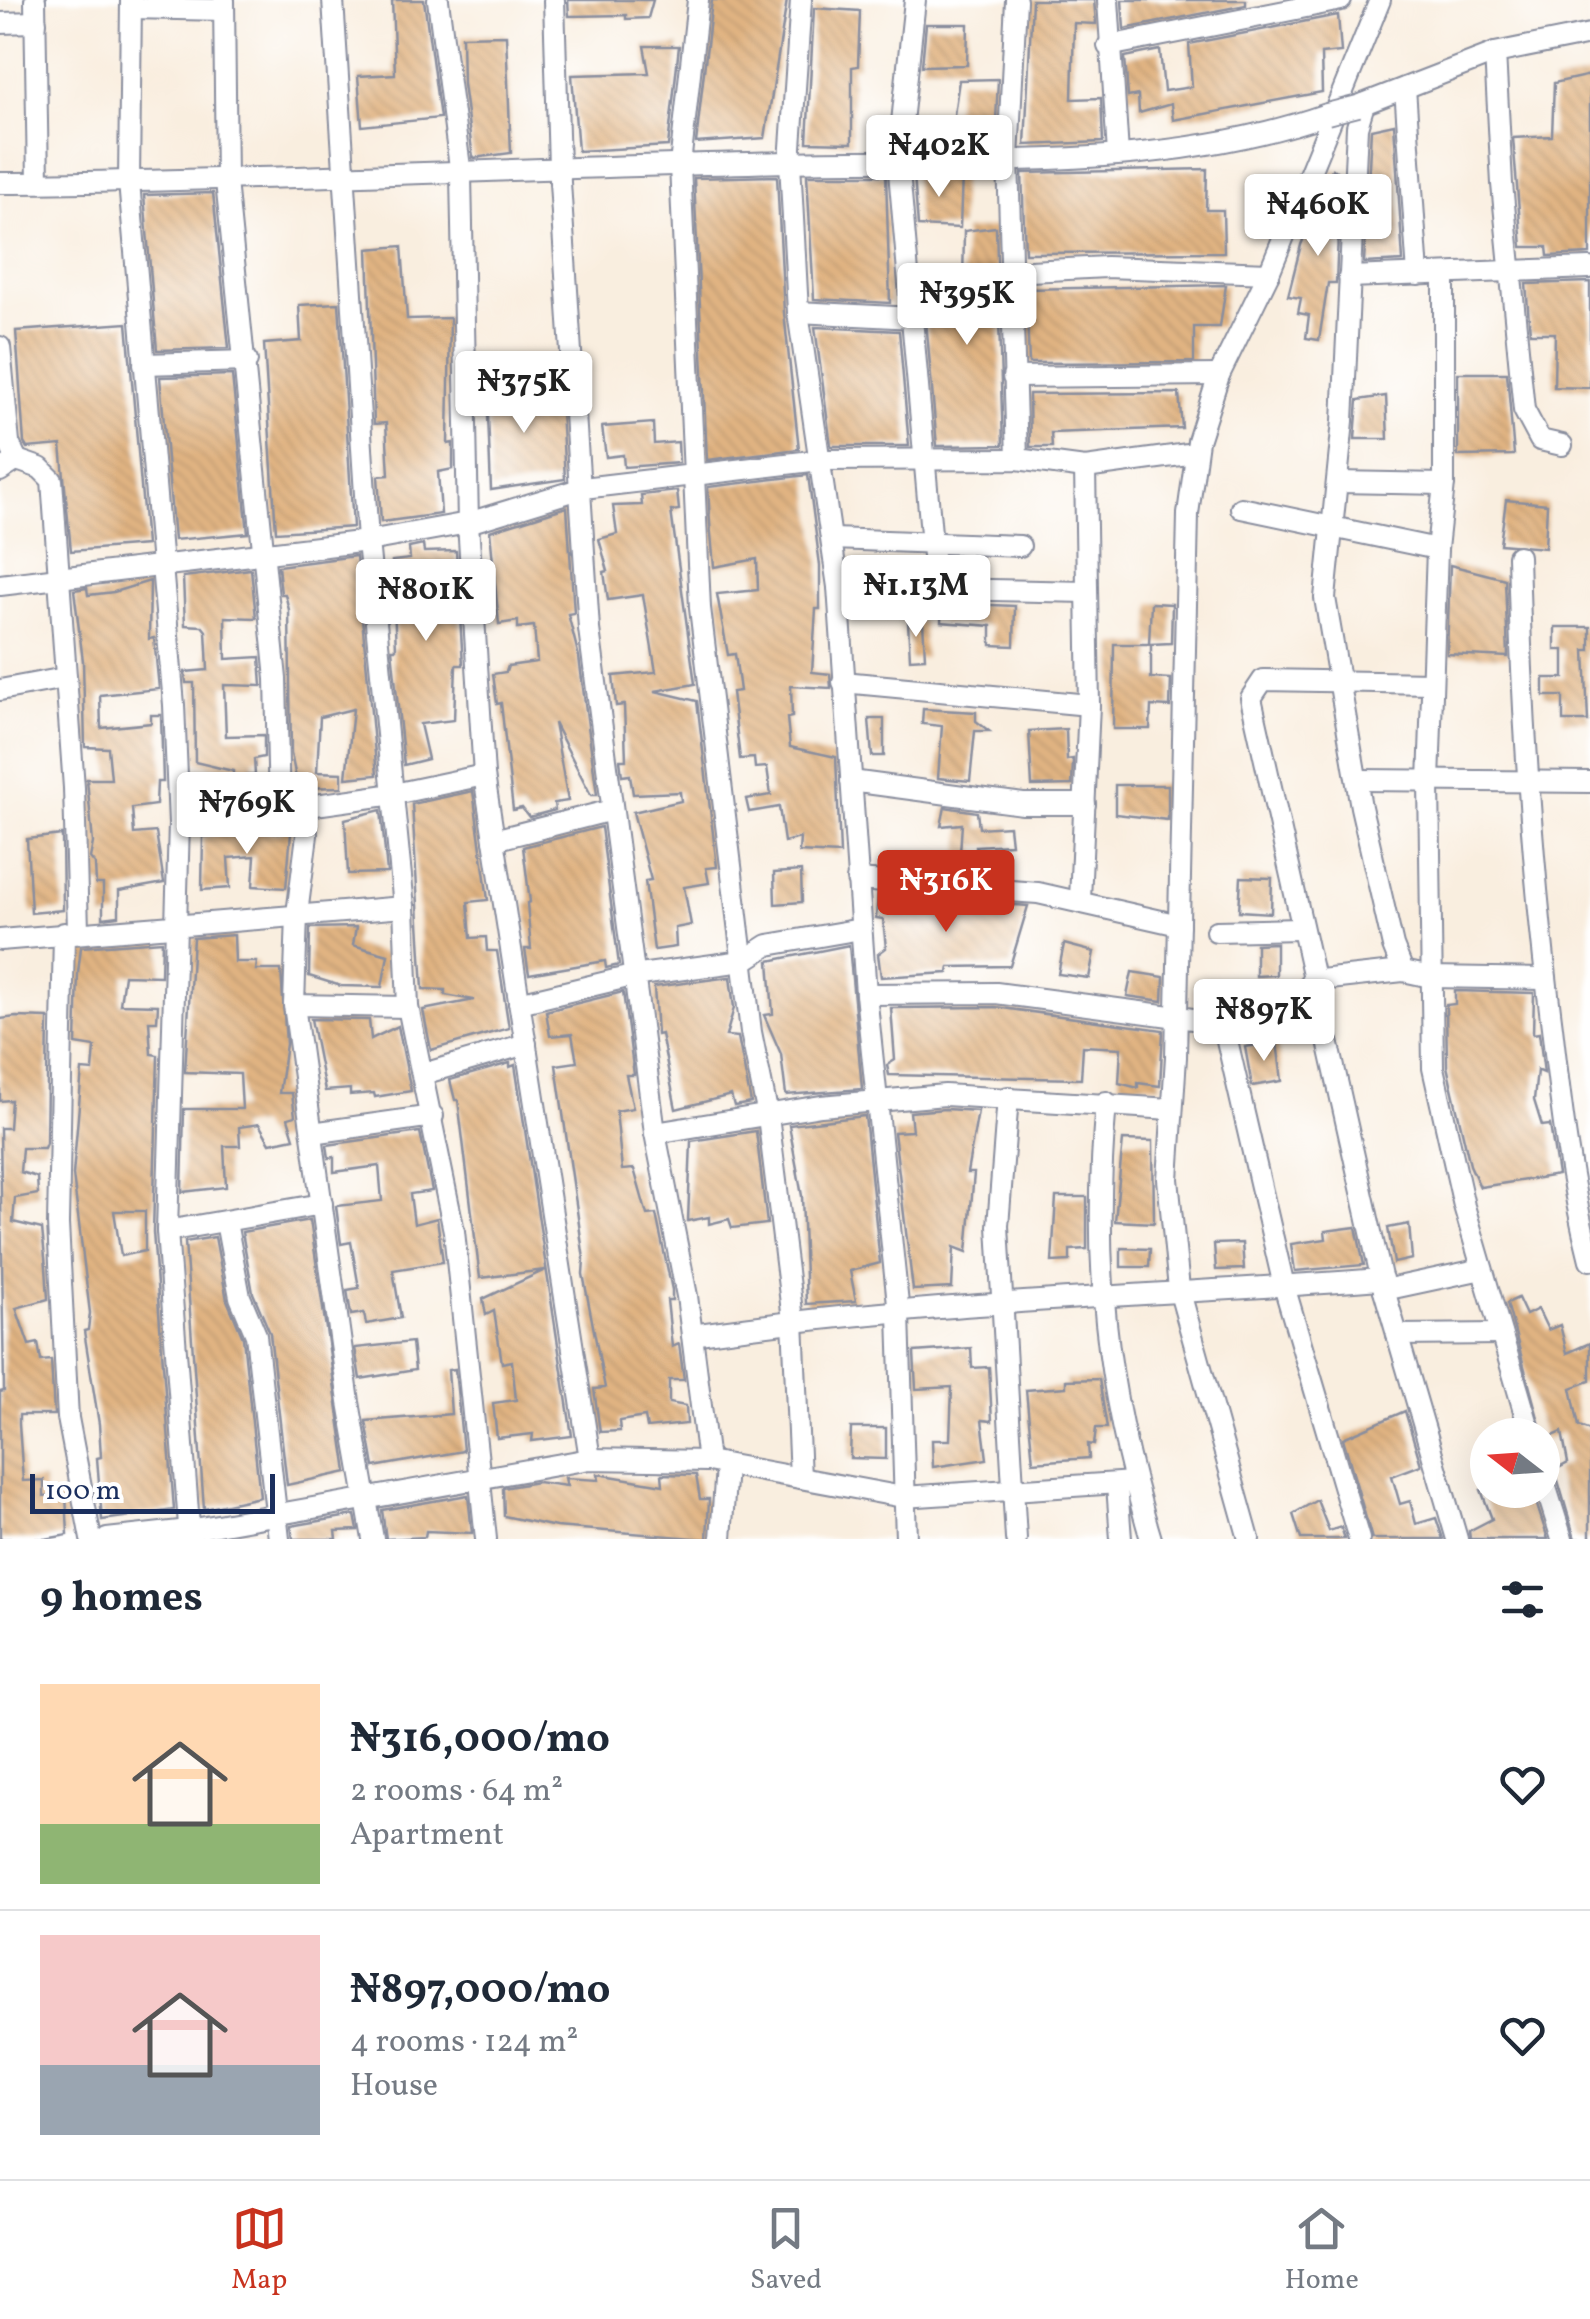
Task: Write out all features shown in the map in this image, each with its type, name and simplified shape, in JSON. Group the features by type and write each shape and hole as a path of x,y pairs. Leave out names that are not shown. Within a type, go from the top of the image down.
{"street":[{"path":"333,0 368,541 404,907 408,1007 434,1116 454,1230 486,1539"},
{"path":"438,0 461,175 468,524 484,775 590,1458"},
{"path":"554,0 559,167 590,628 632,976 655,1134 717,1464 721,1539"},
{"path":"698,0 680,165 700,608 743,961 768,1116 793,1320 800,1478"},
{"path":"800,0 790,162 798,312 838,588 866,994 899,1314 906,1539"},
{"path":"915,0 898,160 936,590"},
{"path":"1016,0 1008,158 1017,460"},
{"path":"1108,0 1118,154"},
{"path":"1108,46 1341,0"},
{"path":"1248,1539 1179,1289 1168,1178 1177,1015 1183,603 1195,453 1218,375 1269,272 1380,0"},
{"path":"189,1534 167,1231 179,824 174,705 129,182 131,4 224,5 226,181 276,679 280,810"},
{"path":"0,23 36,11 38,182"},
{"path":"0,182 226,181 461,175 559,167 1118,154 1247,137 1361,105 1495,53 1590,34"},
{"path":"1495,53 1524,410 1540,440 1562,445"},
{"path":"1405,88 1418,275"},
{"path":"1361,105 1338,482 1325,598 1358,780 1393,946 1403,970"},
{"path":"1011,272 1106,268 1269,272"},
{"path":"1349,277 1590,268"},
{"path":"1444,275 1444,484 1436,549 1429,782 1433,1068 1482,1269 1526,1418"},
{"path":"798,312 914,318"},
{"path":"0,347 8,466 40,468 52,480 65,678 72,931 58,1224 68,1418 91,1539"},
{"path":"144,364 247,361"},
{"path":"1013,377 1218,375"},
{"path":"0,585 368,541 468,524 582,488 820,460 1017,460 1086,468 1195,453"},
{"path":"1080,899 1089,705 1086,468"},
{"path":"1338,482 1444,484"},
{"path":"1241,508 1436,549"},
{"path":"833,539 1020,546"},
{"path":"1518,556 1527,784 1546,979 1590,1260"},
{"path":"838,588 1088,592"},
{"path":"0,690 65,678"},
{"path":"1432,683 1340,678 1264,680 1250,698 1299,929 1383,1284 1457,1539"},
{"path":"842,682 1089,705"},
{"path":"179,824 394,794 484,775"},
{"path":"1358,780 1590,782"},
{"path":"851,781 1023,804 1085,804"},
{"path":"304,806 306,862 296,914 294,1005 373,1539"},
{"path":"494,840 612,810"},
{"path":"857,880 1080,899 1179,925"},
{"path":"0,940 72,931 404,907"},
{"path":"519,1002 632,976 743,961 768,945 861,929"},
{"path":"1216,931 1299,929"},
{"path":"1311,981 1403,970 1431,977 1546,979"},
{"path":"866,994 996,993 1223,1022 1322,1024"},
{"path":"294,1005 408,1007"},
{"path":"1223,1022 1284,1286 1358,1539"},
{"path":"423,1074 526,1044"},
{"path":"655,1134 946,1095 1171,1109"},
{"path":"1008,1097 998,1196 1016,1539"},
{"path":"1106,1102 1098,1189 1100,1294 1125,1484 1122,1539"},
{"path":"312,1133 434,1116"},
{"path":"167,1231 322,1204"},
{"path":"226,1222 240,1297 256,1335 279,1539"},
{"path":"692,1335 793,1320 899,1314 1003,1302 1179,1289 1383,1284 1482,1269"},
{"path":"1397,1336 1501,1334"},
{"path":"106,1539 189,1534 275,1512 590,1458 717,1464 903,1497 1125,1484"},
{"path":"1125,1484 1151,1539"},
{"path":"1552,1508 1562,1539"}],"building":[{"path":"392,0 424,0 440,118 362,126 358,76 395,74"},
{"path":"568,0 653,0 648,18 626,19 626,15 569,16"},
{"path":"712,0 787,0 765,138 696,143"},
{"path":"1032,0 1094,0 1096,24 1074,23 1072,99 1101,98 1103,142 1025,145"},
{"path":"1122,0 1246,0 1246,5 1124,29"},
{"path":"814,8 860,11 858,66 852,67 852,143 807,142"},
{"path":"1338,15 1341,52 1321,54 1322,92 1173,120 1171,104 1139,113 1138,95 1128,97 1125,57 1160,50 1164,91 1192,87 1189,44"},
{"path":"926,24 968,24 967,65 922,66"},
{"path":"506,35 511,153 473,158 463,84 462,36"},
{"path":"644,46 679,46 668,146 578,151 572,75 649,73"},
{"path":"1590,75 1590,254 1548,256 1547,247 1522,247 1513,138 1552,136 1554,83"},
{"path":"998,79 995,141 950,143 959,80"},
{"path":"1394,124 1403,261 1364,263 1371,129"},
{"path":"1207,169 1206,210 1223,210 1224,252 1025,253 1022,173"},
{"path":"1332,169 1341,173 1333,210 1339,210 1336,283 1328,283 1319,340 1306,338 1309,315 1298,313 1301,298 1288,296 1301,245"},
{"path":"962,174 960,228 918,226 914,175"},
{"path":"807,175 886,175 890,303 814,299"},
{"path":"777,176 784,313 799,449 707,460 694,178"},
{"path":"213,193 229,348 157,350 144,195"},
{"path":"996,227 1003,445 937,446 923,285 963,284 964,231"},
{"path":"402,246 407,319 450,318 448,444 453,443 453,469 438,472 441,514 381,522 378,476 389,475 386,423 374,424 368,249"},
{"path":"1590,282 1590,388 1554,387 1555,333 1530,333 1526,284"},
{"path":"1226,285 1220,327 1194,327 1194,362 1029,363 1026,289"},
{"path":"339,303 353,527 276,532 264,344 301,341 299,305"},
{"path":"127,323 146,545 71,551 61,445 27,448 24,443 16,331"},
{"path":"815,327 899,331 909,446 831,446"},
{"path":"1458,373 1507,373 1514,455 1458,456"},
{"path":"232,375 248,533 174,540 160,377"},
{"path":"537,375 539,401 553,399 555,410 561,410 565,479 491,490 487,390 510,388 509,377"},
{"path":"1179,393 1182,428 1051,433 1052,447 1030,447 1029,394"},
{"path":"1386,396 1388,439 1355,439 1358,400"},
{"path":"653,423 654,444 678,442 679,463 624,467 623,455 606,457 602,427"},
{"path":"808,475 820,565 820,609 816,609 812,672 830,674 831,688 791,686 792,717 787,718 790,747 836,757 840,854 799,852 800,838 784,842 779,807 749,812 746,799 771,795 767,767 755,768 754,758 740,759 732,692 740,691 735,654 728,655 717,594 758,590 757,559 714,567 710,523 708,487"},
{"path":"677,491 679,510 671,511 695,684 655,691 697,701 717,867 706,868 709,883 684,887 691,925 675,928 676,947 654,950 645,881 651,880 633,812 681,801 680,792 633,794 630,775 622,776 620,760 626,760 624,705 616,706 613,676 656,672 643,595 608,600 604,572 608,571 599,539 617,534 613,506 642,505 641,495"},
{"path":"1506,500 1547,504 1545,548 1500,544"},
{"path":"567,507 574,613 568,614 579,657 597,795 591,795 554,723 568,801 554,803 555,810 529,817 522,808 513,810 501,703 497,704 493,674 506,672 508,666 537,662 534,626 518,628 518,621 499,624 490,531"},
{"path":"423,545 424,552 456,551 463,665 456,665 454,720 420,724 428,759 404,765 392,649 396,649 392,561 410,559 409,548"},
{"path":"356,556 377,775 346,778 353,709 320,717 317,772 342,773 342,787 298,788 291,753 289,610 285,594 281,594 278,566"},
{"path":"1450,565 1505,579 1508,657 1447,654"},
{"path":"251,569 256,618 225,617 226,659 260,657 262,686 224,685 226,736 264,735 264,757 254,759 255,775 233,777 233,771 195,762 194,683 186,683 185,672 208,670 206,631 202,626 185,625 183,577"},
{"path":"150,581 149,639 154,638 159,689 100,695 101,728 151,723 151,715 161,715 163,782 157,782 156,805 132,808 134,834 156,832 164,883 119,891 119,916 103,918 103,884 96,884 95,864 90,858 93,843 87,779 111,779 108,748 85,747 83,661 74,590 87,588 88,595 114,592"},
{"path":"942,603 1015,606 1014,646 991,645 991,626 941,622"},
{"path":"1151,603 1172,604 1171,643 1151,644 1151,678 1171,679 1170,707 1151,706 1150,729 1113,729 1114,644 1149,644"},
{"path":"923,621 925,658 910,659 908,622"},
{"path":"1555,627 1590,627 1590,650 1585,650 1588,721 1563,721 1563,696 1544,696 1544,678 1564,678 1564,650 1555,650"},
{"path":"923,709 976,712 976,721 989,731 975,731 970,781 938,778 942,726 922,724"},
{"path":"869,719 884,719 884,756 872,756"},
{"path":"1066,729 1067,760 1073,759 1072,785 1032,786 1029,731"},
{"path":"1115,785 1168,785 1168,820 1115,814"},
{"path":"473,791 488,900 468,902 471,938 486,937 487,951 497,951 509,1028 431,1050 423,1010 474,1000 445,995 445,990 423,989 412,804"},
{"path":"945,807 977,812 979,828 1009,826 1011,844 976,846 977,866 959,867 962,824 941,826"},
{"path":"381,810 387,873 348,874 345,819"},
{"path":"292,822 286,888 253,886 255,856 228,858 230,888 202,890 203,837 239,830 282,833 282,823"},
{"path":"601,827 619,965 606,968 605,961 529,974 525,949 531,949 527,903 530,902 523,847"},
{"path":"62,835 63,910 31,913 27,839"},
{"path":"801,871 802,902 775,904 774,873"},
{"path":"1241,877 1272,878 1271,913 1239,911"},
{"path":"878,895 1028,906 1010,966 949,967 948,973 881,977 878,954 886,948 883,919 876,918"},
{"path":"356,927 353,945 388,955 382,987 341,986 309,976 310,928"},
{"path":"234,935 235,962 257,962 256,970 281,970 286,1044 279,1093 292,1093 295,1116 288,1118 294,1138 270,1143 259,1124 239,1127 240,1146 224,1146 226,1187 182,1192 184,1109 242,1109 240,1074 185,1072 193,938"},
{"path":"162,941 161,976 124,975 120,1004 158,1005 157,1021 149,1021 151,1054 158,1055 153,1232 174,1510 102,1520 97,1458 101,1457 99,1424 84,1331 88,1330 90,1313 73,1175 82,1070 93,1071 95,1047 76,1044 81,947","holes":["114,1211 145,1211 145,1251 121,1256"]},
{"path":"1276,943 1276,975 1256,976 1256,944"},
{"path":"1064,944 1094,952 1089,978 1058,974"},
{"path":"849,945 862,1089 786,1095 781,1054 764,1015 773,1014 769,961"},
{"path":"1132,972 1164,977 1163,1001 1127,996"},
{"path":"730,977 734,1008 726,1036 738,1037 751,1103 734,1106 731,1095 676,1109 661,1034 657,1035 654,987"},
{"path":"1455,991 1534,993 1533,1034 1539,1033 1544,1073 1537,1070 1534,1100 1542,1126 1550,1125 1558,1175 1480,1187 1470,1165 1447,1066 1446,1005 1455,1004"},
{"path":"623,992 634,1075 626,1075 633,1108 616,1111 622,1170 634,1169 647,1215 656,1214 672,1290 672,1300 667,1300 672,1347 679,1344 684,1380 669,1380 669,1403 686,1406 687,1424 647,1428 645,1417 619,1421 620,1431 600,1432 594,1389 605,1388 583,1274 556,1065 577,1062 572,1034 550,1036 546,1011"},
{"path":"995,1007 1163,1030 1160,1086 1138,1083 1138,1088 1119,1083 1121,1048 1083,1046 1081,1079 889,1075 887,1065 895,1060 891,1008"},
{"path":"48,1018 46,1143 44,1148 22,1148 20,1172 37,1177 38,1194 15,1198 13,1222 42,1229 46,1267 48,1299 16,1308 29,1345 38,1343 41,1361 51,1360 54,1415 19,1415 23,1481 44,1480 44,1496 66,1494 68,1535 45,1539 0,1539 0,1392 4,1391 0,1128 9,1128 11,1100 0,1101 0,1019"},
{"path":"311,1019 369,1020 371,1039 398,1026 411,1091 375,1097 374,1093 350,1095 350,1089 325,1091"},
{"path":"1277,1042 1282,1081 1252,1086 1245,1047"},
{"path":"510,1063 510,1067 515,1065 572,1436 532,1441 533,1434 497,1438 493,1403 516,1400 512,1361 502,1363 494,1311 486,1315 483,1299 545,1270 480,1278 458,1100 450,1080"},
{"path":"978,1111 967,1173 974,1173 967,1252 954,1247 952,1288 913,1290 894,1132 912,1131 910,1112"},
{"path":"865,1116 880,1263 850,1271 856,1301 806,1304 802,1196 789,1125"},
{"path":"756,1131 767,1224 732,1228 729,1219 709,1224 709,1217 688,1221 691,1141"},
{"path":"420,1132 432,1191 410,1194 414,1224 437,1218 443,1262 393,1270 401,1318 366,1324 364,1313 351,1315 347,1290 359,1288 351,1242 341,1244 336,1206 382,1201 379,1166 334,1172 334,1157 329,1158 327,1145"},
{"path":"1123,1140 1153,1141 1154,1223 1115,1221"},
{"path":"1056,1197 1087,1197 1087,1249 1070,1250 1070,1261 1052,1262"},
{"path":"310,1220 347,1472 287,1485 270,1333 253,1293 242,1232"},
{"path":"1409,1224 1412,1259 1394,1263 1388,1228"},
{"path":"1356,1227 1364,1265 1295,1271 1291,1244 1326,1239 1325,1231"},
{"path":"215,1237 227,1300 243,1338 260,1497 204,1509 185,1242"},
{"path":"1242,1243 1244,1269 1216,1270 1214,1244"},
{"path":"1121,1248 1150,1249 1149,1267 1121,1267"},
{"path":"1518,1298 1526,1315 1538,1309 1548,1330 1560,1325 1567,1353 1590,1343 1590,1381 1571,1388 1579,1426 1590,1430 1590,1539 1575,1539 1560,1487 1560,1467 1568,1463 1560,1418 1538,1418 1507,1303"},
{"path":"412,1342 415,1370 360,1379 355,1348"},
{"path":"971,1348 972,1368 989,1367 992,1421 982,1420 987,1459 933,1467 932,1440 950,1440 952,1387 916,1389 914,1352"},
{"path":"455,1369 463,1451 374,1467 366,1421 451,1414 448,1370"},
{"path":"1099,1379 1107,1428 1096,1428 1094,1445 1088,1444 1089,1458 1033,1462 1026,1390 1066,1387 1066,1380"},
{"path":"1405,1411 1421,1465 1392,1476 1400,1504 1410,1501 1416,1524 1436,1518 1443,1539 1372,1539 1343,1438"},
{"path":"851,1428 886,1428 886,1459 850,1458"},
{"path":"598,1474 663,1485 662,1474 696,1475 700,1499 709,1499 707,1539 556,1527 504,1516 503,1488 537,1482 567,1486 565,1478 599,1480"},
{"path":"468,1495 472,1533 426,1531 425,1537 386,1539 382,1510"},
{"path":"1317,1500 1329,1531 1341,1527 1345,1539 1301,1539 1293,1514"},
{"path":"1488,1508 1538,1508 1548,1539 1470,1539 1469,1531 1492,1519"},
{"path":"355,1515 358,1530 336,1531 337,1539 293,1539 291,1526"}]}
